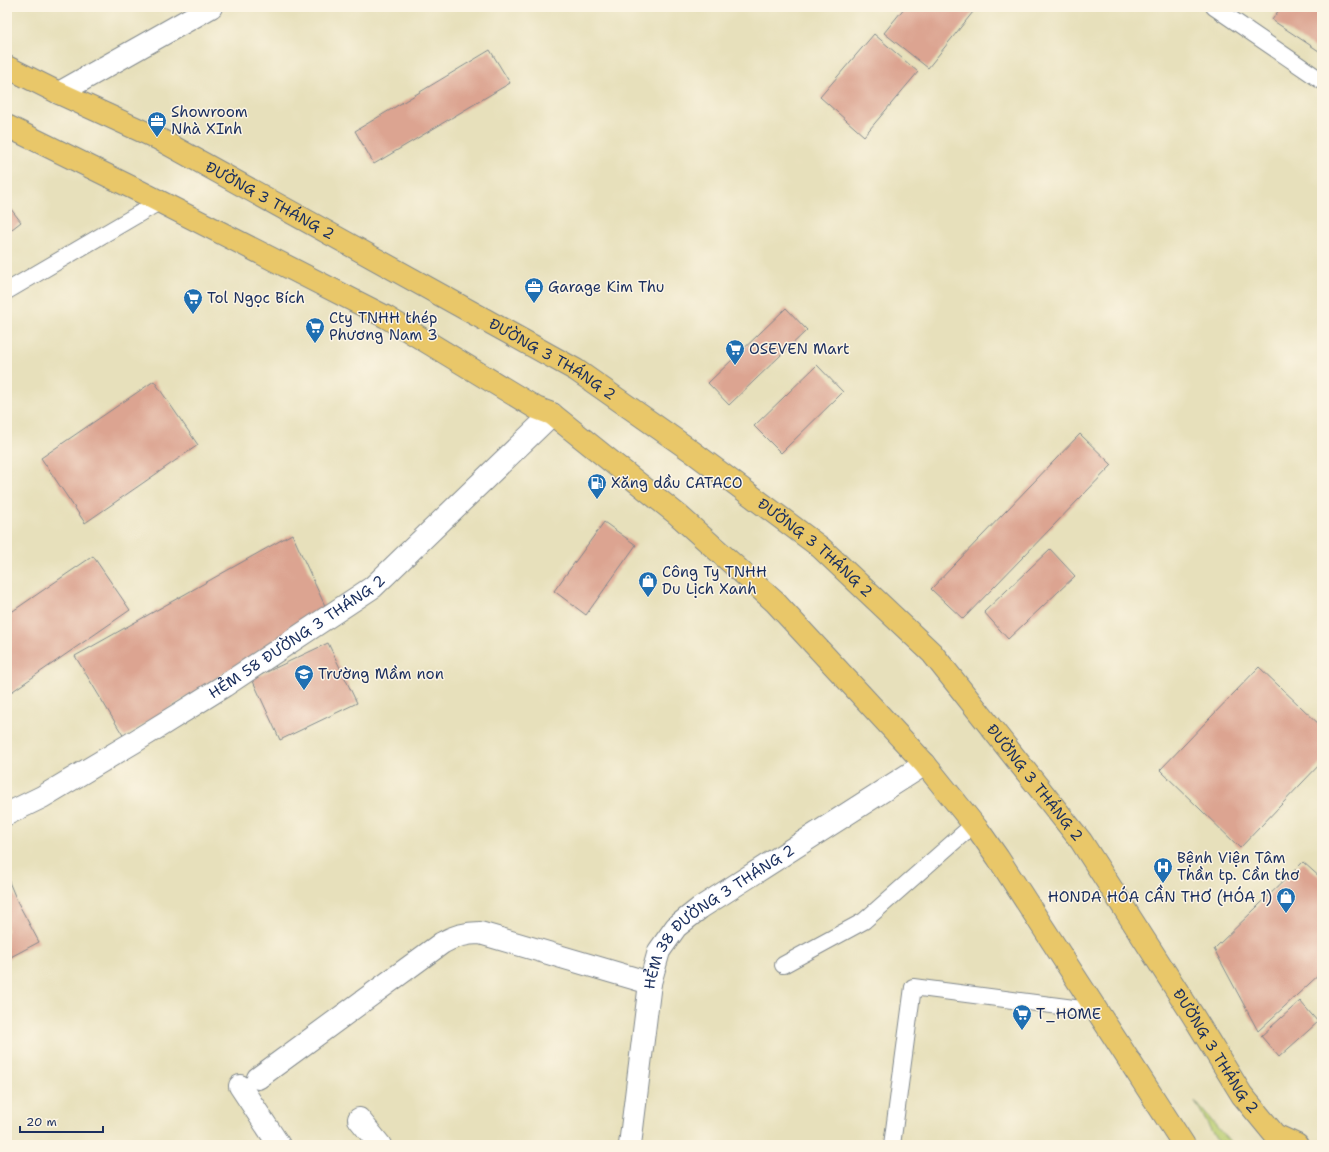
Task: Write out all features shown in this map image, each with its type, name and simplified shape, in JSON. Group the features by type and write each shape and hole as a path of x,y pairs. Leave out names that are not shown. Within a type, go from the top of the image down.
{"highway":[{"name":"ĐƯỜNG 3 THÁNG 2","path":"7,67 59,93 157,138 576,370 690,450 820,547 932,653 1081,841 1242,1095 1275,1135 1297,1145"},
{"path":"7,126 386,317 536,408 552,414 678,515 775,602 925,764 974,824 998,858 1184,1145"}],"street":[{"path":"59,93 211,7"},
{"name":"HẺM 58 ĐƯỜNG 3 THÁNG 2","path":"7,814 42,797 134,742 237,677 373,587 552,414"},
{"name":"HẺM 38 ĐƯỜNG 3 THÁNG 2","path":"630,1145 650,983 659,951 676,927 700,908 925,764"},
{"path":"279,1145 249,1082 442,943 450,939 464,934 480,933 650,983"},
{"path":"359,1119 380,1145"}],"lane":[{"path":"1214,7 1322,82"},
{"path":"7,291 158,202"},
{"path":"783,964 864,921 974,824"},
{"path":"892,1145 913,988 1097,1011"}],"green space":[{"path":"1195,1101 1232,1145 1219,1145"}],"building":[{"path":"905,7 977,7 928,68 884,33"},
{"path":"1281,7 1322,7 1322,53 1272,20"},
{"path":"874,34 918,72 864,136 820,97"},
{"path":"490,50 510,83 374,164 355,131"},
{"path":"7,204 21,222 7,233"},
{"path":"786,308 807,330 729,405 708,383"},
{"path":"817,365 843,392 781,453 754,426"},
{"path":"154,381 198,445 85,523 41,458"},
{"path":"1080,434 1112,465 963,619 931,589"},
{"path":"604,522 636,545 586,615 554,591"},
{"path":"292,534 326,608 124,737 75,656"},
{"path":"1050,549 1075,576 1008,639 984,612"},
{"path":"93,556 130,610 7,695 7,615"},
{"name":"Trường Mầm non","path":"328,643 357,703 280,740 252,679"},
{"path":"1259,667 1322,727 1322,762 1240,848 1160,770"},
{"name":"HONDA HÓA CẦN THƠ (HÓA 1)","path":"1303,862 1322,879 1322,972 1258,1031 1214,949"},
{"path":"7,877 17,901 39,942 7,959"},
{"path":"1300,1001 1318,1022 1279,1057 1261,1036"}],"place":[{"name":"Showroom Nhà XInh","path":"157,138"},
{"name":"Garage Kim Thu","path":"534,304"},
{"name":"Tol Ngọc Bích","path":"193,315"},
{"name":"Cty TNHH thép Phương Nam 3","path":"315,344"},
{"name":"OSEVEN Mart","path":"735,366"},
{"name":"Xăng dầu CATACO","path":"597,500"},
{"name":"Công Ty TNHH Du Lịch Xanh","path":"648,598"},
{"name":"Trường Mầm non","path":"304,691"},
{"name":"Bệnh Viện Tâm Thần tp. Cần thơ","path":"1163,884"},
{"name":"HONDA HÓA CẦN THƠ (HÓA 1)","path":"1286,914"},
{"name":"T_HOME","path":"1022,1031"}]}
